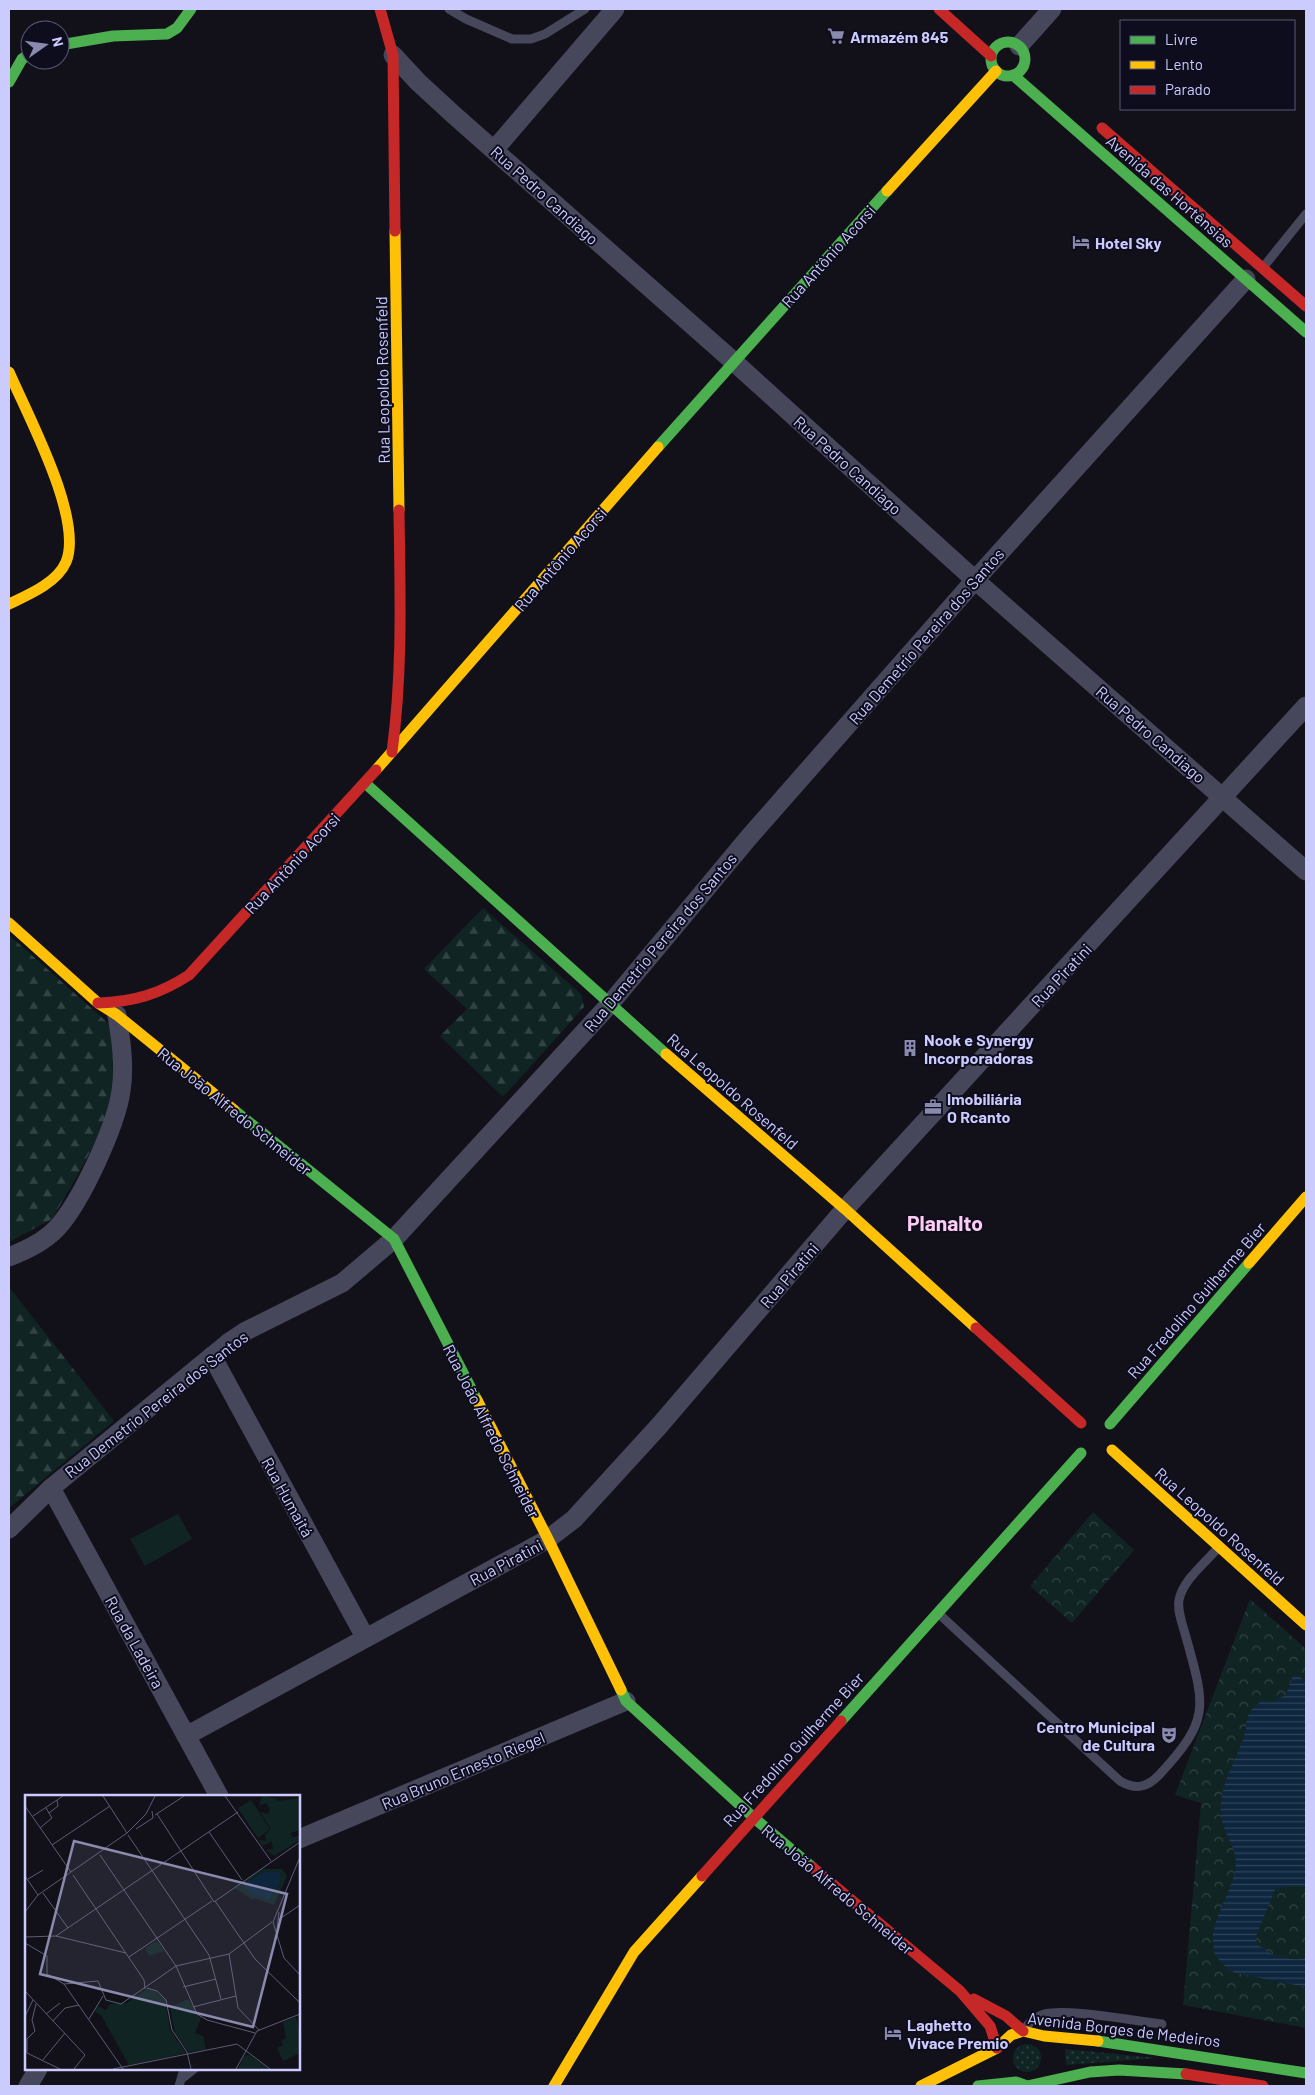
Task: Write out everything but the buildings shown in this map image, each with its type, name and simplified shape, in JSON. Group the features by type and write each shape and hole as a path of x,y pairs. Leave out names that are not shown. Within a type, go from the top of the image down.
{"street":[{"path":"70,43 113,36 167,34 187,16 191,9"},
{"name":"Rua Leopoldo Rosenfeld","path":"380,9 393,55 401,642 399,700 392,752"},
{"path":"494,150 615,9"},
{"path":"939,9 991,56"},
{"path":"1015,51 1052,9"},
{"path":"995,48 1015,51 1021,70 1013,75 1002,75 996,72 991,56 995,48"},
{"name":"Rua Pedro Candiago","path":"393,55 418,82 733,361 975,580 1306,871"},
{"path":"9,82 20,63"},
{"name":"Rua Antônio Acorsi","path":"98,1003 131,1002 151,996 168,990 189,975 365,783 733,361 996,72"},
{"name":"Avenida das Hortênsias","path":"1013,75 1306,332"},
{"name":"Avenida das Hortênsias","path":"1090,118 1306,306"},
{"name":"Rua Demetrio Pereira dos Santos","path":"9,1529 51,1488 212,1356 246,1331 342,1283 394,1239 608,1005 750,836 975,580 1246,279"},
{"path":"9,372 58,487 71,536 71,550 67,561 50,581 30,594 9,604"},
{"name":"Rua Piratini","path":"186,1736 548,1539 574,1519 659,1426 845,1209 1224,798 1306,706"},
{"name":"Rua Leopoldo Rosenfeld","path":"365,783 608,1005 845,1209 1081,1423"},
{"name":"Rua João Alfredo Schneider","path":"9,923 98,1003 117,1015 394,1239 548,1539 626,1701 753,1817 960,1991 990,2026 997,2048 997,2061"},
{"path":"9,1257 36,1244 58,1227 87,1179 110,1133 122,1091 121,1048 117,1015"},
{"name":"Rua Fredolino Guilherme Bier","path":"1110,1424 1306,1198"},
{"name":"Rua Humaitá","path":"212,1356 365,1637"},
{"path":"1096,1417 1110,1424 1116,1437 1112,1450 1097,1458 1081,1453 1075,1438 1081,1423 1096,1417"},
{"name":"Rua Leopoldo Rosenfeld","path":"1112,1450 1306,1625"},
{"name":"Rua Fredolino Guilherme Bier","path":"554,2086 634,1952 1081,1453"},
{"name":"Rua da Ladeira","path":"51,1488 218,1795"},
{"name":"Rua Bruno Ernesto Riegel","path":"300,1839 626,1701"},
{"name":"Rua João Alfredo Schneider","path":"960,1991 1006,2016 1023,2031"},
{"name":"Avenida Borges de Medeiros","path":"921,2086 997,2048 1012,2035 1023,2031 1044,2036 1125,2044 1306,2073"},
{"path":"1044,2036 1051,2048"},
{"path":"28,2086 37,2070"},
{"path":"1003,2072 1016,2082 1027,2086 1053,2078 1100,2071 1139,2071 1216,2078 1263,2086"},
{"path":"978,2086 1016,2082"}],"lane":[{"path":"449,9 466,19 512,39 531,39 545,34 585,9"},
{"path":"1263,267 1306,214"},
{"path":"937,1612 1120,1781 1132,1788 1143,1787 1154,1780 1184,1748 1195,1730 1201,1707 1199,1686 1178,1602 1182,1588 1219,1547"},
{"path":"1023,2031 1033,2019 1065,2013 1162,2024"},
{"path":"179,2086 184,2073"}],"green space":[{"path":"483,908 581,994 584,1007 503,1097 440,1036 467,1009 424,969"},
{"path":"9,935 109,1024 115,1062 113,1096 104,1125 52,1219 9,1242"},
{"path":"9,1287 114,1421 9,1508"},
{"path":"1093,1512 1134,1550 1072,1623 1030,1586"},
{"path":"178,1514 192,1539 145,1566 130,1539"},
{"path":"1250,1599 1306,1649 1306,2028 1183,2005 1201,1803 1175,1795"},
{"path":"1027,2044 1037,2048 1041,2058 1037,2068 1027,2072 1017,2068 1013,2058 1017,2048"},
{"path":"1065,2049 1157,2058 1066,2065"}],"water":[{"path":"1293,1675 1297,1675 1306,1682 1306,1887 1288,1886 1275,1890 1256,1936 1257,1944 1273,1954 1293,1959 1306,1958 1306,1987 1235,1973 1221,1962 1214,1949 1213,1935 1216,1921 1234,1877 1236,1863 1236,1857 1222,1820 1221,1809 1224,1786 1246,1731 1250,1712 1262,1700 1271,1702 1286,1695"}],"traffic: fast":[{"path":"70,43 113,36 167,34 177,28 191,9"},
{"path":"1008,42 1015,43 1020,47 1024,52 1025,59 1024,66 1020,71 1015,75 1008,76 1001,75 996,71 992,66 991,59 992,52 996,47 1001,43 1008,42"},
{"path":"9,82 20,63"},
{"path":"1013,75 1306,332"},
{"path":"658,447 887,191"},
{"path":"365,783 666,1054"},
{"path":"234,1110 394,1239 477,1400"},
{"path":"1110,1424 1249,1263"},
{"path":"841,1721 1081,1453"},
{"path":"621,1690 626,1701 753,1817 812,1867"},
{"path":"1098,2041 1306,2073"},
{"path":"978,2086 1016,2082 1027,2086 1090,2072 1119,2070 1186,2074"}],"traffic: slow":[{"path":"887,191 996,71"},
{"path":"395,231 399,510"},
{"path":"9,372 40,439 61,494 67,520 69,543 66,562 56,576 25,597 9,604"},
{"path":"376,770 658,447"},
{"path":"9,923 98,1003 117,1015 234,1110"},
{"path":"666,1054 845,1209 976,1328"},
{"path":"1249,1263 1306,1197"},
{"path":"477,1400 548,1539 621,1690"},
{"path":"1112,1450 1306,1625"},
{"path":"554,2086 634,1952 702,1876"},
{"path":"921,2086 997,2048 1011,2035 1023,2031 1044,2036 1098,2041"}],"traffic: jam":[{"path":"380,9 393,55 395,231"},
{"path":"939,9 991,56"},
{"path":"1102,128 1306,306"},
{"path":"392,752 396,722 399,661 399,510"},
{"path":"98,1003 123,1001 146,996 189,975 376,770"},
{"path":"976,1328 1081,1423"},
{"path":"702,1876 841,1721"},
{"path":"812,1867 960,1991 990,2026 997,2048"},
{"path":"974,1999 1006,2016 1023,2031"},
{"path":"1186,2074 1263,2086"}],"place":[{"name":"Armazém 845","path":"836,36"},
{"name":"Hotel Sky","path":"1081,242"},
{"name":"Nook e Synergy Incorporadoras","path":"910,1048"},
{"name":"Imobiliária O Rcanto","path":"933,1107"},
{"name":"Centro Municipal de Cultura","path":"1169,1735"},
{"name":"Laghetto Vivace Premio","path":"893,2033"}],"district":[{"name":"Planalto","path":"945,1222"}]}
